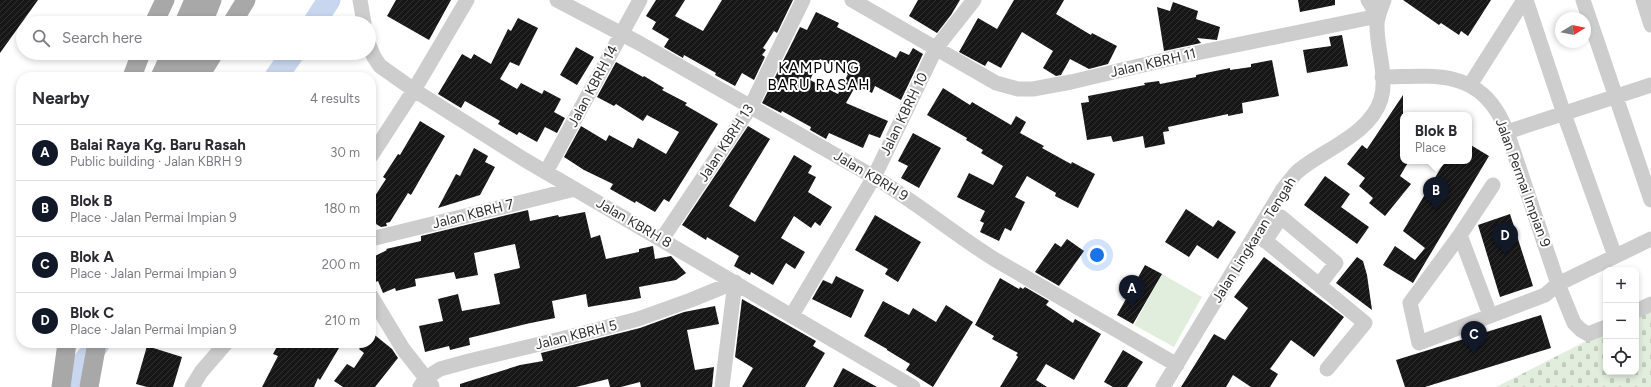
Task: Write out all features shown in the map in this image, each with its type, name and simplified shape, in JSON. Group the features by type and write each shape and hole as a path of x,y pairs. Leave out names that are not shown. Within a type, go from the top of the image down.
{"main road":[{"path":"157,16 165,0"},
{"path":"187,16 194,0"},
{"path":"206,16 212,0"},
{"path":"236,16 246,0"},
{"path":"134,72 138,60"},
{"path":"162,72 168,60"},
{"path":"183,72 188,60"},
{"path":"202,72 210,60"},
{"path":"61,387 66,348"},
{"path":"89,387 96,348"}],"street":[{"path":"376,148 414,90 467,0"},
{"name":"Jalan KBRH 9","path":"557,0 751,106 874,177 909,198 981,250 1176,365"},
{"name":"Jalan KBRH 14","path":"546,172 620,34 640,0"},
{"name":"Jalan KBRH 13","path":"662,239 751,106 803,0"},
{"name":"Jalan KBRH 11","path":"852,0 996,83 1018,89 1033,89 1071,82 1177,57 1378,16"},
{"name":"Jalan KBRH 10","path":"792,315 874,177 936,48 974,0"},
{"path":"1368,0 1378,16"},
{"name":"Jalan Lingkaran Tengah","path":"1168,384 1176,365 1260,237 1283,189 1296,173 1350,137 1373,114 1381,99 1382,77 1377,36 1378,16 1384,0"},
{"path":"1470,85 1525,0"},
{"path":"1525,0 1615,256"},
{"path":"1583,0 1651,200"},
{"path":"1642,0 1651,25"},
{"name":"Jalan KBRH 8","path":"376,60 380,66 414,90 546,172 913,387"},
{"name":"Jalan Permai Impian 9","path":"1382,77 1441,77 1459,80 1470,85 1480,93 1496,110 1507,132 1558,284 1574,324 1588,334 1603,328"},
{"path":"1507,132 1651,85"},
{"path":"1493,185 1460,235 1410,303 1419,343 1544,295 1558,284 1651,240"},
{"name":"Jalan KBRH 7","path":"376,238 575,189"},
{"path":"1319,285 1336,263 1281,218 1260,237 1364,323 1328,369"},
{"path":"1460,235 1490,315"},
{"path":"722,387 735,282"},
{"name":"Jalan KBRH 5","path":"426,384 440,370 469,361 569,338 638,319 735,282"},
{"path":"376,304 426,384"},
{"path":"1639,310 1651,304"},
{"path":"192,387 201,372 222,348"}],"green space":[{"path":"1162,274 1202,297 1174,347 1134,325"},
{"path":"1651,309 1651,387 1496,387 1603,333 1603,375 1639,375 1639,315"}],"building":[{"path":"0,0 38,0 27,16 16,16 16,31 0,53"},
{"path":"396,0 451,0 429,40 387,16"},
{"path":"656,0 685,0 675,16 703,31 722,0 793,0 777,33 774,31 763,48 766,50 762,55 765,57 754,80 742,73 735,86 715,75 716,73 684,55 683,58 664,47 669,39 652,29 656,22 646,16"},
{"path":"918,0 960,0 937,33 909,16"},
{"path":"1014,0 1064,0 1056,14 1091,35 1092,33 1117,46 1108,64 1089,69 1070,59 1061,75 1056,76 1043,68 1053,51 1022,32 1001,68 988,61 985,66 959,52 978,18 997,29"},
{"path":"1298,0 1335,0 1335,5 1300,12"},
{"path":"1403,0 1491,0 1468,36 1461,31 1459,35 1441,23 1439,25"},
{"path":"1173,2 1198,11 1196,19 1220,27 1217,40 1197,38 1201,43 1164,51 1157,7 1170,11"},
{"path":"816,12 839,23 837,27 896,58 900,51 909,55 913,48 923,54 901,100 875,86 872,93 856,85 846,103 888,121 880,138 869,134 863,148 829,133 826,139 810,130 811,127 782,111 781,113 762,103 800,27 807,30","holes":["820,59 848,74 838,94 810,80"]},
{"path":"518,18 538,28 519,66 510,62 500,79 517,89 521,83 542,94 544,90 561,99 554,112 565,118 557,133 545,127 537,142 519,132 517,135 498,124 500,121 465,101 461,108 438,94 462,54 471,59 474,54 491,64 508,29 511,31"},
{"path":"1342,35 1348,66 1307,73 1303,50 1331,46 1329,37"},
{"path":"576,47 594,57 577,85 560,75"},
{"path":"1272,60 1279,96 1242,103 1243,113 1228,116 1228,114 1168,127 1169,131 1163,132 1165,144 1145,148 1143,136 1113,142 1111,136 1087,140 1081,103 1089,102 1088,96 1145,85 1144,83 1159,81 1160,84 1230,68 1230,70 1251,67 1251,64"},
{"path":"616,62 664,88 662,90 687,103 685,105 718,124 669,202 664,199 655,212 610,189 613,184 584,170 564,157 581,126 606,141 609,135 633,148 638,138 666,154 679,132 647,115 643,121 616,104 614,106 597,97"},
{"path":"943,88 970,105 972,102 1011,125 1016,116 1026,122 1020,133 1044,146 1042,148 1071,164 1072,162 1095,174 1078,208 1055,196 1056,193 1027,176 1015,197 1025,202 1011,231 1005,228 999,241 980,232 984,223 980,221 985,211 957,197 969,173 993,185 1003,166 981,153 983,150 966,140 967,138 927,115"},
{"path":"1403,95 1403,112 1400,112 1400,164 1407,164 1400,176 1411,184 1385,216 1369,203 1373,198 1359,186 1365,178 1347,164 1362,145 1367,149"},
{"path":"420,121 445,136 411,195 408,193 390,222 386,223 387,226 381,227 376,224 376,194 386,179 383,177 398,154 400,155"},
{"path":"748,126 770,139 729,206 755,222 794,155 812,166 808,173 816,177 808,192 832,207 820,226 815,222 811,228 794,216 781,238 805,252 795,269 786,263 773,285 751,272 750,275 734,266 739,256 707,237 706,240 682,225"},
{"path":"913,133 941,148 919,188 901,178 908,166 898,161"},
{"path":"1472,146 1489,156 1413,283 1383,265 1395,246 1415,260 1425,248 1403,231 1443,164 1472,164"},
{"path":"474,148 488,156 485,162 495,167 480,195 438,208 456,174 460,176"},
{"path":"1325,176 1350,194 1341,207 1369,227 1357,244 1304,205"},
{"path":"1186,209 1213,227 1218,220 1236,232 1218,259 1197,245 1189,257 1165,242"},
{"path":"528,210 530,221 558,215 559,217 585,212 591,238 600,235 606,259 639,252 639,249 653,246 655,259 671,256 686,273 676,280 639,287 641,298 588,307 586,294 552,301 555,318 469,338 470,345 450,350 449,346 425,352 419,326 443,321 438,299 458,294 462,311 500,304 494,274 520,268 515,244 474,253 478,275 456,279 454,272 415,279 416,286 396,291 395,288 383,293 378,281 376,282 376,256 387,250 386,249 421,241 421,236"},
{"path":"1510,214 1533,286 1500,297 1478,225"},
{"path":"875,215 921,242 898,282 885,274 888,269 855,250"},
{"path":"1067,239 1084,251 1059,286 1035,272 1055,243 1061,247"},
{"path":"1264,257 1344,317 1314,357 1291,340 1270,369 1278,374 1270,387 1251,387 1233,375 1226,387 1181,387 1214,334 1225,340 1248,308 1234,297"},
{"path":"1357,257 1363,261 1367,275 1372,310 1336,283"},
{"path":"1145,265 1162,274 1133,324 1117,315"},
{"path":"836,276 864,290 851,318 812,299 823,280 832,284"},
{"path":"1000,278 1019,289 1020,287 1023,289 1025,287 1049,301 1046,305 1073,323 1075,319 1101,334 1074,380 1046,364 1036,380 1047,387 1000,387 1018,357 1016,355 1018,353 992,339 994,336 975,325"},
{"path":"742,299 816,341 813,346 825,353 805,387 742,387 753,368 735,357"},
{"path":"883,301 909,315 913,308 936,322 946,305 973,322 933,387 906,370 910,364 864,336"},
{"path":"715,306 719,324 687,330 695,370 714,367 712,387 641,387 640,382 621,387 610,387 608,379 576,387 460,387 460,384 520,365 543,361 541,353 640,328 684,312"},
{"path":"1541,315 1551,348 1425,387 1405,387 1396,360"},
{"path":"376,336 392,349 398,358 375,387 343,387 334,381 347,364 354,368 364,353 359,349 376,348"},
{"path":"146,348 153,348 182,357 173,387 147,387 136,384"},
{"path":"276,348 339,348 320,380 318,378 314,387 262,387 278,356 273,354"},
{"path":"1123,350 1143,362 1127,387 1113,387 1104,382"},
{"path":"843,368 877,387 833,387"}],"waterway":[{"path":"319,16 329,0"},
{"path":"280,72 288,60"},
{"path":"64,387 95,348"}],"place":[{"name":"Blok B","path":"1436,210"},
{"name":"Blok C","path":"1505,255"},
{"name":"Balai Raya Kg. Baru Rasah","path":"1132,308"},
{"name":"Blok A","path":"1474,354"}],"district":[{"name":"KAMPUNG BARU RASAH","path":"819,76"}]}
